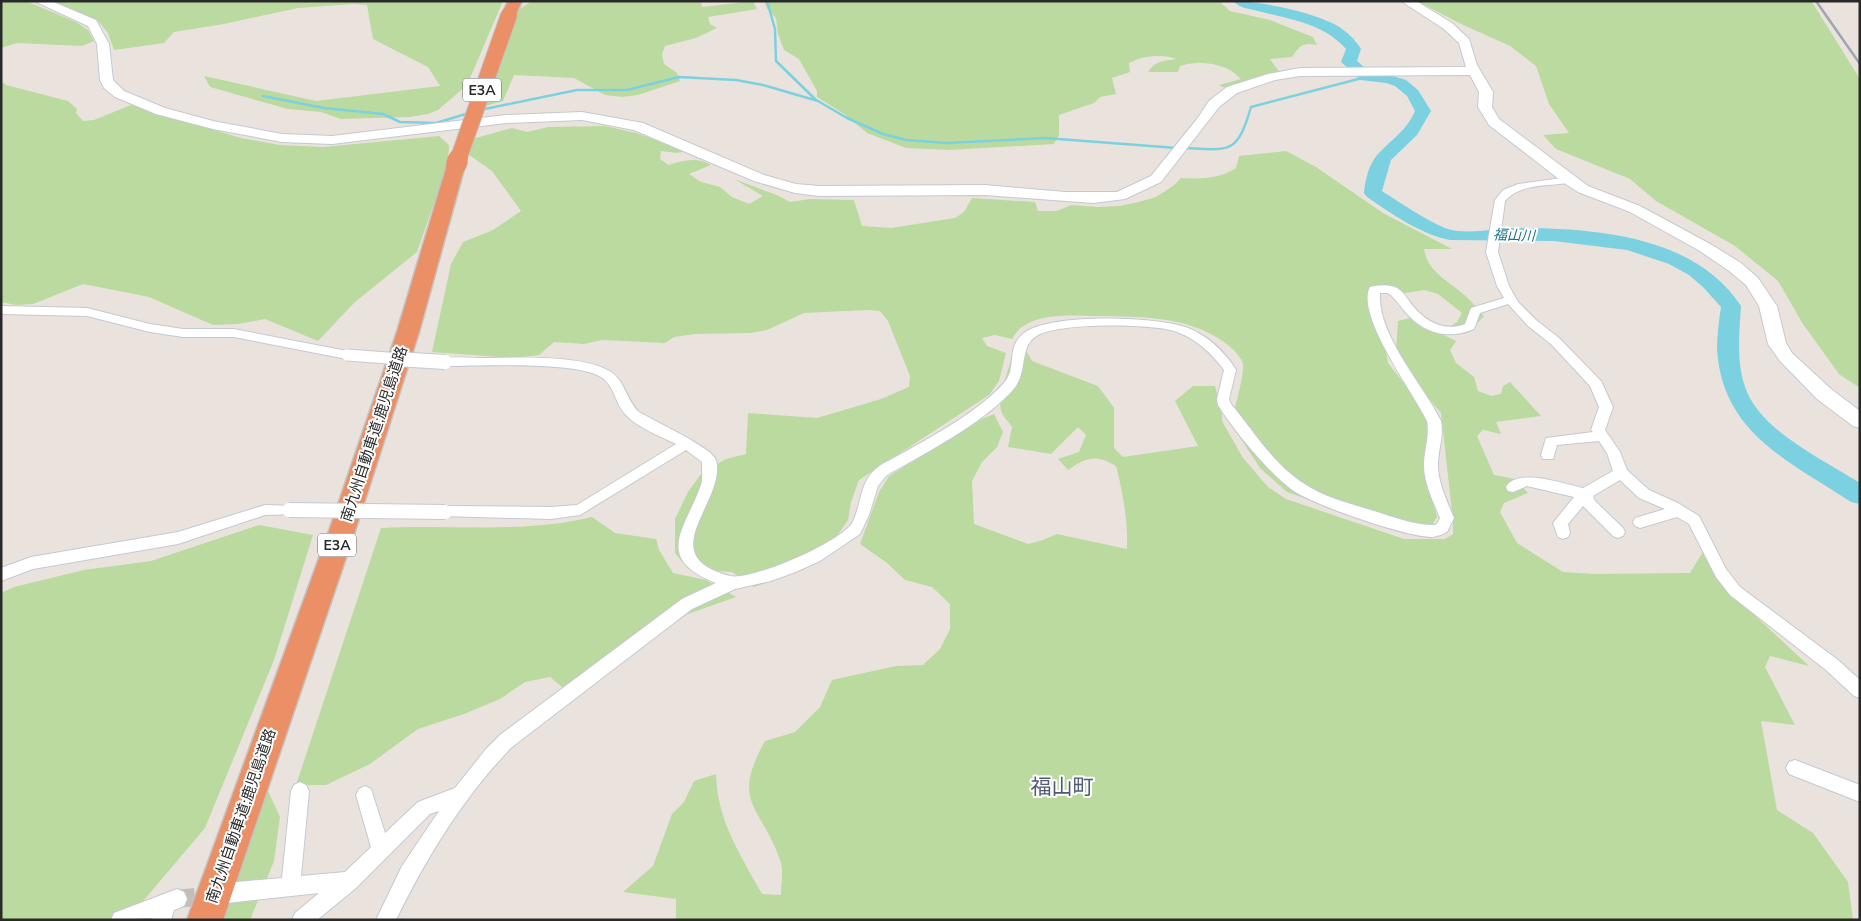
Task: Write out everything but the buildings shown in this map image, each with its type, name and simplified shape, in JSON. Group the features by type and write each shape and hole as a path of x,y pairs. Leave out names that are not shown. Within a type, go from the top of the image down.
{"highway":[{"name":"南九州自動車道;鹿児島道路","path":"205,920 342,531 402,350 456,165 512,8"}],"street":[{"path":"40,1 92,23 103,45 105,74 108,83 115,91 128,99 163,112 256,134 302,140 332,140 506,119 582,116 638,126 759,178 796,188 820,190 986,190 1065,197 1093,198 1120,196 1156,179 1202,122 1214,104 1232,90 1273,77 1300,72 1346,70 1474,71"},
{"path":"1407,1 1457,33 1465,42 1474,71 1486,92 1485,107 1494,122 1569,180 1584,189 1636,209 1706,248 1735,267 1752,282 1768,306 1777,344 1786,356 1824,394 1860,421"},
{"path":"1569,180 1522,186 1507,192 1500,200 1492,252 1504,286 1532,323 1556,340 1596,384 1606,407 1598,430 1613,452 1621,474 1644,494 1694,520 1721,573 1735,591 1832,665 1860,691"},
{"path":"386,920 408,873 461,794 492,755 506,741 687,604 732,582 771,575 793,567 815,557 855,530 860,523 870,486 882,471 913,454 1007,390 1018,367 1019,347 1023,340 1039,330 1063,325 1152,324 1172,326 1195,336 1209,345 1222,358 1230,370 1223,399 1224,405 1283,475 1299,488 1340,505 1415,528 1437,530 1442,528 1447,518 1433,484 1431,465 1434,422 1390,344 1377,316 1372,296 1374,290 1382,288 1393,291 1426,324 1438,330 1450,332 1462,331 1470,326 1475,311 1512,299"},
{"path":"1,310 87,312 150,328 183,333 234,333 347,355 445,362 548,363 584,367 604,373 617,384 631,413 699,451 709,460 708,484 686,534 688,553 696,565 732,582"},
{"path":"1548,455 1551,441 1602,436"},
{"path":"1,575 31,562 178,538 264,510 551,514 580,510 686,444"},
{"path":"1563,534 1560,523 1585,494 1621,474"},
{"path":"1513,487 1526,481 1585,494"},
{"path":"1585,494 1589,504 1618,532"},
{"path":"1640,522 1678,510"},
{"path":"1795,768 1860,794"},
{"path":"290,887 300,791"},
{"path":"302,920 350,881 424,808 461,794"},
{"path":"365,795 381,850"},
{"path":"227,893 350,881"},
{"path":"121,920 168,907"}],"green space":[{"path":"1,1 26,1 76,22 88,30 94,41 82,46 17,43 1,48"},
{"path":"53,1 503,1 467,85 438,110 428,114 409,117 341,119 321,112 288,109 210,87 204,76 316,101 440,86 428,67 373,39 367,5 354,4 298,8 224,24 174,32 164,43 114,50 108,33 99,22"},
{"path":"532,1 701,1 702,7 753,1 757,9 708,17 710,24 717,28 696,38 665,46 662,54 664,64 677,73 680,81 638,95 622,97 605,95 574,78 514,75 503,101 478,108 508,32 520,9"},
{"path":"764,1 1219,1 1230,11 1270,20 1313,37 1317,45 1305,44 1292,57 1270,59 1280,73 1225,88 1219,85 1241,79 1223,67 1197,63 1180,66 1178,72 1148,72 1157,63 1177,59 1153,56 1134,60 1129,63 1130,72 1112,78 1116,94 1100,97 1094,103 1059,115 1059,135 1054,144 949,150 906,148 867,133 844,114 817,97 817,91 799,59 784,50 778,34 776,18 767,9"},
{"path":"1417,1 1812,2 1860,79 1860,388 1839,374 1803,324 1778,281 1735,246 1656,201 1630,179 1556,149 1543,135 1569,133 1549,104 1536,66 1510,46 1459,23"},
{"path":"1,81 6,85 68,101 77,109 76,113 83,121 94,120 131,105 241,138 280,145 324,147 439,136 449,145 448,163 417,252 355,302 318,341 265,319 238,324 213,325 149,297 83,284 33,304 16,305 1,302"},
{"path":"605,126 636,133 687,151 677,153 661,151 660,159 669,165 690,160 706,162 711,165 689,174 701,182 720,187 732,197 749,204 763,196 734,179 790,202 810,199 854,200 862,226 891,228 955,218 964,212 972,198 1035,202 1038,211 1057,211 1071,205 1119,206 1156,197 1173,186 1181,178 1210,178 1230,172 1236,168 1239,156 1286,151 1316,167 1383,213 1452,249 1424,249 1429,264 1468,298 1484,316 1468,333 1455,335 1443,331 1457,322 1462,313 1438,294 1424,290 1399,294 1375,292 1388,363 1418,401 1427,422 1429,438 1424,465 1437,517 1432,525 1425,530 1381,525 1287,492 1260,468 1231,424 1243,366 1240,357 1235,351 1218,338 1190,325 1161,319 1060,316 1030,322 1019,329 1012,339 995,335 982,338 987,346 1006,353 999,381 989,395 859,480 851,502 848,520 839,533 803,570 754,587 732,572 688,569 675,553 675,519 688,492 701,474 726,459 746,454 748,413 817,418 881,399 909,387 910,376 888,321 880,311 867,310 804,313 767,330 751,333 695,334 674,337 665,343 602,340 584,344 554,342 539,355 515,358 432,352 451,264 463,242 493,230 521,211 492,171 468,154 472,139 512,128 527,132 548,127"},
{"path":"1410,318 1456,341 1450,350 1456,363 1474,377 1478,391 1491,396 1501,394 1503,386 1510,382 1541,416 1496,422 1501,434 1483,430 1477,436 1494,475 1515,479 1528,493 1504,503 1500,512 1517,543 1563,572 1595,574 1690,573 1706,547 1718,581 1809,666 1770,656 1765,667 1795,725 1761,721 1777,810 1813,833 1848,882 1853,920 676,920 676,899 623,892 653,866 672,814 684,802 694,781 716,774 717,791 725,822 746,865 762,894 781,895 782,873 780,860 752,804 749,792 750,778 755,762 765,741 795,732 820,707 832,680 896,666 923,665 940,649 950,629 950,604 932,587 905,580 887,563 860,544 879,492 889,476 982,419 994,414 1003,432 997,447 982,462 972,481 974,524 1028,544 1057,534 1127,549 1127,528 1116,466 1103,460 1091,459 1080,462 1068,470 1058,459 1079,452 1086,435 1078,427 1051,454 1008,447 1012,427 1003,414 1000,404 1012,355 1027,352 1032,361 1098,386 1114,408 1114,448 1123,457 1198,446 1175,401 1193,386 1215,386 1222,413 1222,421 1243,458 1268,487 1286,499 1404,539 1445,539 1453,534 1453,521 1441,413 1423,392 1396,351 1398,321"},
{"path":"592,517 615,533 656,539 659,550 673,573 706,580 736,597 688,614 568,692 550,677 525,682 500,699 464,714 418,729 370,764 326,785 296,785 381,528 513,527 566,522"},
{"path":"259,525 313,535 274,660 205,828 127,920 1,920 1,593 14,587 84,570 151,561"},
{"path":"267,789 280,817 274,861 250,920 223,920"}],"waterway":[{"path":"767,1 775,29 776,61 816,100"},
{"name":"福山川","path":"1240,1 1302,17 1331,28 1354,49 1349,62 1366,77 1394,80 1407,87 1413,93 1423,111 1418,122 1404,140 1383,159 1376,175 1373,193 1405,213 1440,232 1450,235 1554,235 1604,240 1630,245 1676,260 1706,278 1731,306 1728,332 1730,369 1739,398 1751,417 1795,454 1860,495"},
{"path":"480,110 577,90 627,90 679,77 736,80 763,85 818,101 847,118 883,134 906,140 947,143 1045,138 1177,148"},
{"path":"1184,148 1222,149 1230,146 1236,142 1241,134 1251,107 1366,77"},
{"path":"263,96 324,108 383,114 400,122 436,123 469,113"}],"tunnel":[{"path":"177,899 213,895"}],"railway":[{"path":"1816,1 1860,64"}],"district":[{"name":"福山町","path":"1062,787"}]}
